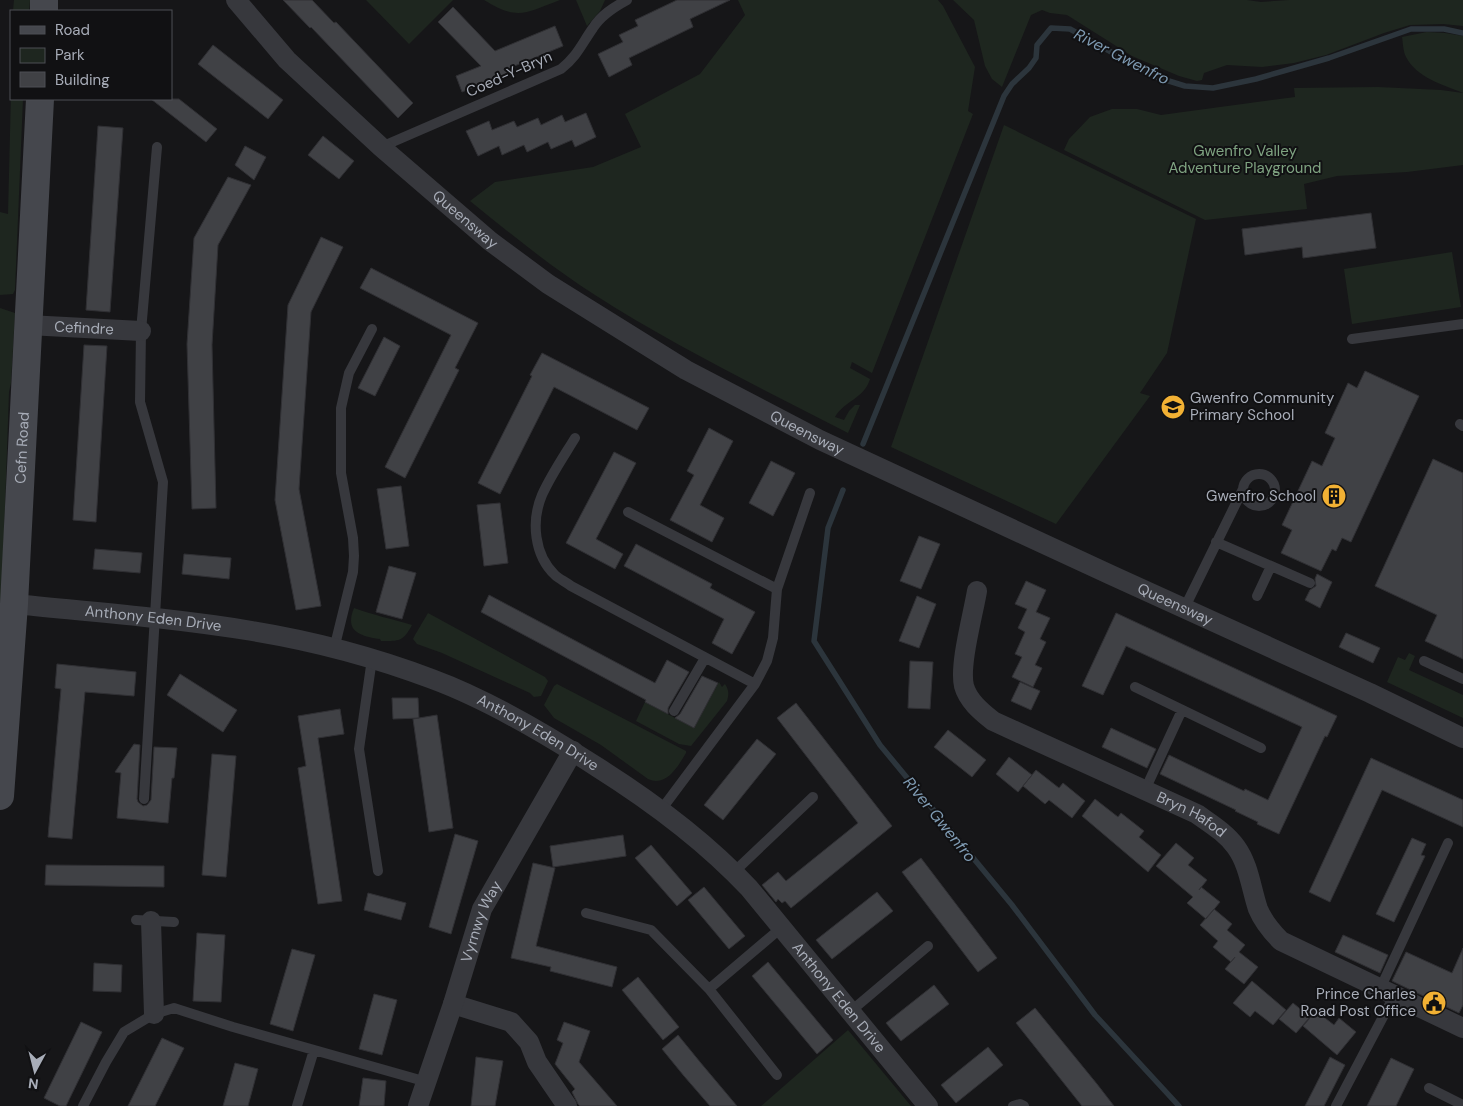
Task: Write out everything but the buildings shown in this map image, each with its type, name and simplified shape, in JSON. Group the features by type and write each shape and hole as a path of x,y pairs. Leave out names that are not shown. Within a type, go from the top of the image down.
{"street":[{"name":"Queensway","path":"236,0 288,60 381,147 490,241 548,284 686,370 820,440 1370,693 1463,738"},
{"name":"Cefn Road","path":"0,796 14,604 40,100"},
{"name":"Cefindre","path":"28,325 141,331"},
{"name":"Bryn Hafod","path":"977,591 962,671 965,687 970,699 993,721 1197,814 1221,831 1236,846 1246,865 1259,910 1269,928 1281,941 1463,1028"},
{"name":"Anthony Eden Drive","path":"14,604 156,618 252,631 334,649 434,679 505,713 573,751 662,810 734,872 928,1106"},
{"name":"Vyrnwy Way","path":"418,1106 428,1082 482,909 573,751"},
{"path":"144,920 154,1014"},
{"path":"453,1004 510,1022 530,1042 537,1062 562,1104"}],"lane":[{"name":"Coed-Y-Bryn","path":"381,147 560,69 571,61 602,17 611,9 627,0"},
{"path":"144,799 163,482 140,402 141,331 156,147"},
{"path":"1352,339 1463,324"},
{"path":"334,649 353,572 354,556 353,538 341,473 341,408 349,373 372,329"},
{"path":"575,438 542,496 535,530 538,548 544,562 555,575 571,586 754,684"},
{"path":"1184,609 1246,480 1255,474 1264,475 1272,482 1274,492 1270,502 1254,505 1247,504 1231,512"},
{"path":"1243,489 1245,498 1254,505"},
{"path":"662,810 754,684 767,661 774,638 777,589 810,493"},
{"path":"628,512 777,589"},
{"path":"1216,542 1310,583"},
{"path":"1258,596 1272,566"},
{"path":"674,711 706,658"},
{"path":"372,659 359,749 378,871"},
{"path":"1424,661 1463,679"},
{"path":"1135,687 1261,748"},
{"path":"1145,790 1182,710"},
{"path":"734,872 813,797"},
{"path":"1336,1106 1387,992 1448,843"},
{"path":"586,913 651,930 710,989 777,1075"},
{"path":"144,920 174,922"},
{"path":"710,989 781,928"},
{"path":"851,1011 928,946"},
{"path":"83,1106 124,1032 154,1014 174,1008 233,1027 428,1082"},
{"path":"297,1106 314,1050"},
{"path":"1429,1088 1463,1105"},
{"path":"1013,1106 1020,1104 1024,1106"}],"green space":[{"path":"14,0 30,0 29,10 13,10"},
{"path":"366,0 453,0 409,44"},
{"path":"484,0 560,0 530,11 514,13 505,11"},
{"path":"576,0 605,0 600,11 587,26"},
{"path":"738,0 938,0 975,67 968,111 973,114 872,373 852,362 850,368 870,379 863,391 839,411 835,417 844,420 855,405 860,405 848,433 720,367 595,295 531,250 470,201 495,182 593,167 641,147 625,114 700,74 745,15"},
{"path":"953,0 1247,0 1261,2 1289,0 1463,0 1463,26 1443,24 1410,25 1326,55 1294,63 1262,67 1227,65 1204,73 1202,80 1197,81 1179,76 1132,56 1067,15 1042,10 1031,15 1002,87 992,79 985,66 974,20"},
{"path":"1427,32 1463,36 1463,93 1423,75 1406,57 1402,37"},
{"name":"Gwenfro Valley Adventure Playground","path":"1378,87 1463,93 1463,165 1407,172 1337,176 1304,184 1307,209 1205,220 1064,150 1069,139 1090,117 1112,109 1137,109 1161,115 1295,97 1294,88"},
{"path":"11,100 23,100 15,290 13,294 0,295 0,212 8,214"},
{"path":"1004,125 1196,219 1167,353 1140,393 1150,396 1056,524 891,447"},
{"path":"1452,252 1461,307 1352,324 1344,269"},
{"path":"0,308 15,313 9,392 0,652"},
{"path":"354,608 412,625 403,638 381,641 380,639 361,634 353,628 351,616"},
{"path":"428,613 545,677 548,681 541,696 534,697 530,693 442,653 417,644 413,639"},
{"path":"1409,653 1415,656 1409,670 1463,695 1463,718 1387,682 1398,657 1405,660"},
{"path":"719,682 722,687 725,684 727,688 727,701 691,746 679,744 636,721 645,702 694,728"},
{"path":"557,684 686,751 686,753 675,770 666,778 654,781 648,779 601,745 554,718 544,705"},
{"path":"848,1030 911,1106 761,1106"}],"waterway":[{"name":"River Gwenfro","path":"863,444 1004,96 1012,84 1029,68 1036,58 1037,45 1051,28 1070,29 1156,77 1185,86 1213,88 1256,79 1329,58 1411,29 1444,29 1463,33"},
{"name":"River Gwenfro","path":"843,490 828,528 814,641 880,745 1012,905 1095,1015 1179,1106"}],"place":[{"name":"Gwenfro Community Primary School","path":"1173,407"},
{"name":"Gwenfro School","path":"1334,496"},
{"name":"Prince Charles Road Post Office","path":"1434,1003"}]}
